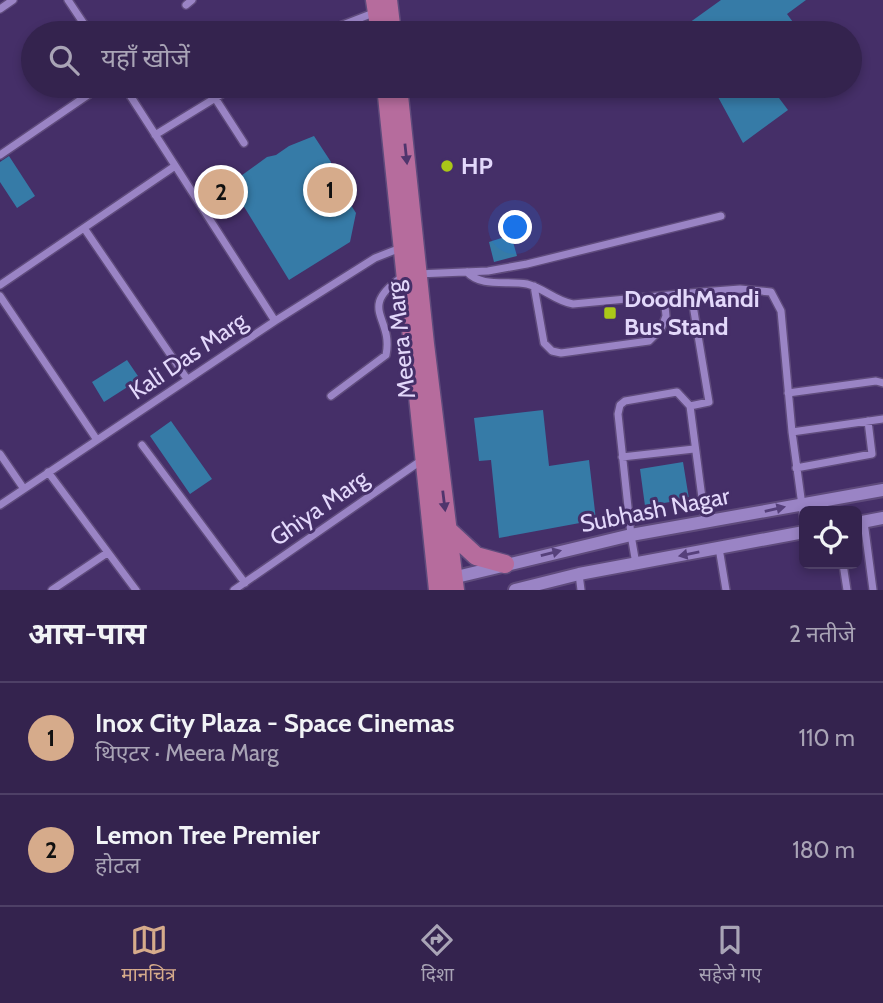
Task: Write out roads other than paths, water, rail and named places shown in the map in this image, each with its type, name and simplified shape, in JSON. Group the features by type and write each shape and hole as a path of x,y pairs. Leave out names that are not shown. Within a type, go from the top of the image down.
{"main road":[{"path":"380,4 387,21"},
{"name":"Meera Marg","path":"388,98 412,274 425,457 446,585"},
{"name":"Meera Marg","path":"399,98 409,246"},
{"name":"Meera Marg","path":"412,274 425,344 447,529 446,585"},
{"path":"447,529 476,556 505,564"}],"street":[{"path":"0,9 13,0"},
{"path":"68,0 82,21"},
{"path":"346,21 380,4"},
{"path":"0,155 83,98"},
{"path":"132,98 275,321"},
{"path":"155,135 215,98 244,143"},
{"path":"0,285 175,166"},
{"path":"331,396 386,355 388,346 378,308 380,298 386,289 412,274 488,271 527,264 721,216"},
{"path":"84,228 187,379"},
{"name":"Kali Das Marg","path":"0,505 275,321 375,258 409,246"},
{"path":"467,272 486,282 534,286 560,302 573,304 740,289 771,292 781,311 792,432 802,506"},
{"path":"534,286 544,343 552,351 561,353 649,341 661,329 666,316 664,296"},
{"path":"690,406 709,402 691,293"},
{"path":"0,296 97,440"},
{"path":"788,393 876,381 883,383"},
{"path":"636,564 618,414 620,405 625,401 677,392 690,406 705,521"},
{"path":"792,432 883,419"},
{"path":"796,468 872,454 868,421"},
{"path":"142,445 245,583"},
{"path":"622,457 694,449"},
{"path":"0,454 24,489"},
{"name":"Ghiya Marg","path":"234,590 425,457"},
{"path":"48,472 136,590"},
{"name":"Subhash Nagar","path":"446,585 505,564 631,535 883,490"},
{"path":"862,523 883,518"},
{"path":"522,589 579,574 799,533"},
{"path":"862,533 873,590"},
{"path":"719,548 726,590"},
{"path":"52,590 107,553"},
{"path":"844,569 847,590"},
{"path":"579,574 581,590"}],"place":[{"name":"HP","path":"447,166"},
{"name":"Inox City Plaza - Space Cinemas","path":"330,190"},
{"name":"Lemon Tree Premier","path":"221,192"},
{"name":"DoodhMandi Bus Stand","path":"610,313"}]}
